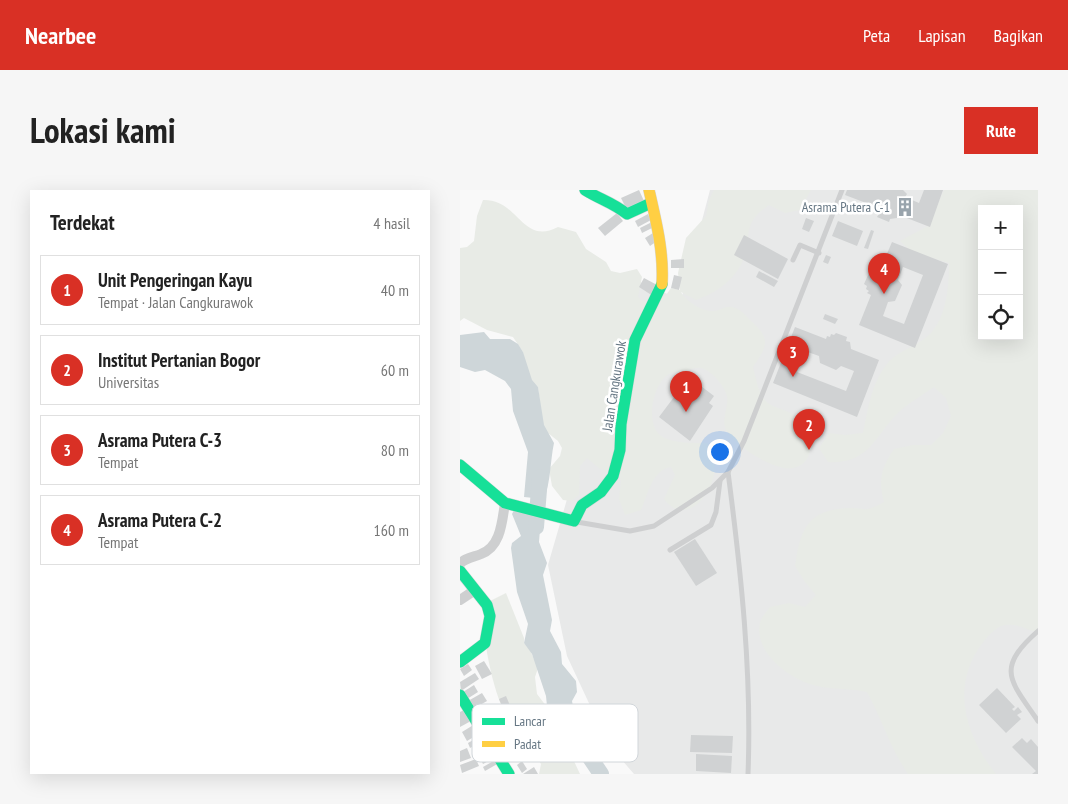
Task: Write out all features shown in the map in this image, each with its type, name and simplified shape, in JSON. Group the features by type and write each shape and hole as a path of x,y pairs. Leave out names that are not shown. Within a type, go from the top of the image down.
{"street":[{"path":"585,190 594,197 613,202 627,214 650,203"},
{"name":"Jalan Cangkurawok","path":"574,521 582,506 601,492 613,476 620,450 621,424 635,340 662,285 663,266 660,244 650,203 649,190"},
{"path":"460,465 510,504 549,516 574,521"},
{"path":"460,564 462,561 485,553 493,547 499,536 510,504"},
{"path":"460,571 486,605 490,616 485,643 460,662"},
{"path":"460,600 475,590"},
{"path":"460,696 472,715"},
{"path":"501,762 509,774"}],"lane":[{"path":"574,521 630,531 654,526 684,508 728,472 744,441 842,190"},
{"path":"793,260 800,244 819,253"},
{"path":"728,472 740,563 747,669 748,774"},
{"path":"670,550 711,525 716,512 720,480"},
{"path":"1038,631 1019,648 1011,663 1012,683 1038,721"}],"shaded area":[{"path":"710,190 1038,190 1038,774 634,774 624,762 638,762 638,704 589,704 567,656 548,565 631,278 681,300"},
{"path":"714,190 811,190 800,210 785,213 769,205 760,211 751,223 746,251 740,267 724,285 711,294 696,300 681,292 690,302 704,310 714,311 730,307 738,309 762,333 765,343 764,348 753,367 758,388 767,403 791,413 799,420 810,445 808,458 798,467 785,468 766,462 737,443 730,436 725,426 727,396 724,389 712,374 701,368 694,368 671,373 663,379 655,394 652,413 655,429 664,438 689,443 707,443 713,456 714,470 711,484 705,496 696,505 685,510 674,508 664,499 675,475 671,467 659,473 655,478 641,510 625,515 619,499 621,481 619,473 600,469 587,458 580,466 579,495 571,501 563,500 552,486 549,469 560,456 562,448 558,441 543,429 538,387 524,376 523,352 513,337 487,330 464,318 460,321 460,248 467,247 474,241 477,216 483,200 505,206 528,227 536,231 546,231 558,227 576,232 586,249 606,262 611,271 620,273 637,269 642,277 638,297 642,301 651,303 666,295 671,288 680,290 678,273 686,238 706,216 709,200"},
{"path":"944,190 1038,190 1038,632 1009,625 999,627 993,631 973,657 964,691 965,709 969,726 985,759 996,774 908,774 896,754 867,692 823,687 797,678 786,672 768,655 762,645 759,634 760,623 770,607 789,603 805,607 816,595 795,566 803,532 808,524 823,513 848,508 869,509 884,502 881,488 882,475 886,462 894,449 913,445 931,445 943,433 951,416 946,398 934,387 902,409 871,445 854,458 842,462 828,462 819,448 829,433 845,435 863,433 871,397 877,380 887,364 897,355 931,333 941,318 948,290 949,263 912,252 900,241 928,226"},
{"path":"484,332 490,339 510,339 518,344 523,352 532,380 538,387 544,425 554,443 544,499 524,497 528,452 513,411 511,389 505,381 485,370 475,372 460,367 460,335"},
{"path":"515,508 541,516 539,542 547,563 543,575 552,620 550,631 561,652 562,664 576,681 577,692 572,701 573,704 547,704 546,696 532,654 524,643 528,624 517,592 511,548 512,543 521,536 512,514"},
{"path":"506,593 524,638 524,643 530,650 538,668 535,677 537,694 545,704 502,704 491,673 486,649 485,632 490,601"},
{"path":"540,762 574,762 580,774 539,774"}],"building":[{"path":"639,190 644,201 627,210 621,198"},
{"name":"Asrama Putera C-1","path":"847,190 903,190 907,194 905,197 919,203 924,190 943,190 930,227 899,215 897,218 890,219 889,222 877,217 879,214 875,212 874,206 845,195"},
{"path":"617,213 623,221 605,236 598,228"},
{"path":"648,214 651,220 638,227 635,221"},
{"path":"806,218 814,221 809,232 802,229"},
{"path":"838,221 863,231 857,246 832,236"},
{"path":"652,222 654,227 642,233 640,228"},
{"path":"871,230 874,231 868,249 864,248"},
{"path":"653,233 657,241 650,246 645,238"},
{"path":"744,235 788,259 778,279 734,255"},
{"path":"892,242 948,264 915,348 859,325 871,295 867,293 869,291 864,284 869,273 872,275 874,271 880,270","holes":["903,267 923,275 904,324 883,316 888,302 895,301 902,285 898,280"]},
{"path":"826,255 831,257 828,264 823,262"},
{"path":"684,259 684,268 671,268 671,260"},
{"path":"759,271 778,281 774,287 756,277"},
{"path":"674,275 682,277 679,290 671,288"},
{"path":"644,278 659,286 653,296 639,287"},
{"path":"825,314 838,319 835,324 823,319"},
{"path":"795,327 826,339 827,336 830,337 831,334 834,335 836,333 847,337 846,341 850,342 851,349 879,360 857,417 773,383","holes":["805,351 819,356 820,363 836,370 841,366 854,371 846,391 797,372"]},
{"path":"689,377 714,396 709,403 713,406 690,441 659,417"},
{"path":"695,539 717,573 696,586 674,552"},
{"path":"484,661 492,674 482,679 475,666"},
{"path":"468,664 472,670 464,676 460,669"},
{"path":"475,673 479,679 461,691 460,682"},
{"path":"474,685 478,692 467,699 463,692"},
{"path":"997,688 1015,707 1012,709 1014,711 1018,707 1022,712 1017,715 1021,719 1006,733 979,705"},
{"path":"482,693 487,701 482,704 472,704 472,707 468,701"},
{"path":"506,696 509,704 501,704 499,699"},
{"path":"464,710 471,721 460,727 460,712"},
{"path":"472,726 472,738 467,741 462,732"},
{"path":"691,735 733,736 732,753 690,752"},
{"path":"1022,738 1027,743 1031,739 1038,747 1038,774 1032,774 1036,771 1012,747"},
{"path":"472,741 472,747 470,748 468,743"},
{"path":"467,748 471,758 460,762 460,751"},
{"path":"696,754 732,756 731,773 696,771"},
{"path":"472,760 477,762 479,766 462,773 460,765"},
{"path":"492,762 499,763 485,771 483,767"},
{"path":"523,762 527,769 522,773 517,765"},
{"path":"534,767 538,774 523,774"}],"waterway":[{"path":"536,527 540,477"},
{"path":"593,762 601,774"}],"traffic: fast":[{"path":"585,190 627,214 651,203"},
{"path":"460,465 505,503 574,521 582,505 601,492 613,476 620,450 621,424 635,340 662,284"},
{"path":"460,571 487,605 490,616 485,643 460,662"},
{"path":"460,695 472,714"},
{"path":"502,762 509,774"}],"traffic: slow":[{"path":"649,190 661,248 662,284"}],"place":[{"name":"Asrama Putera C-1","path":"905,207"},
{"name":"Asrama Putera C-2","path":"884,294"},
{"name":"Asrama Putera C-3","path":"793,377"},
{"name":"Unit Pengeringan Kayu","path":"686,412"},
{"name":"Institut Pertanian Bogor","path":"809,450"}]}
